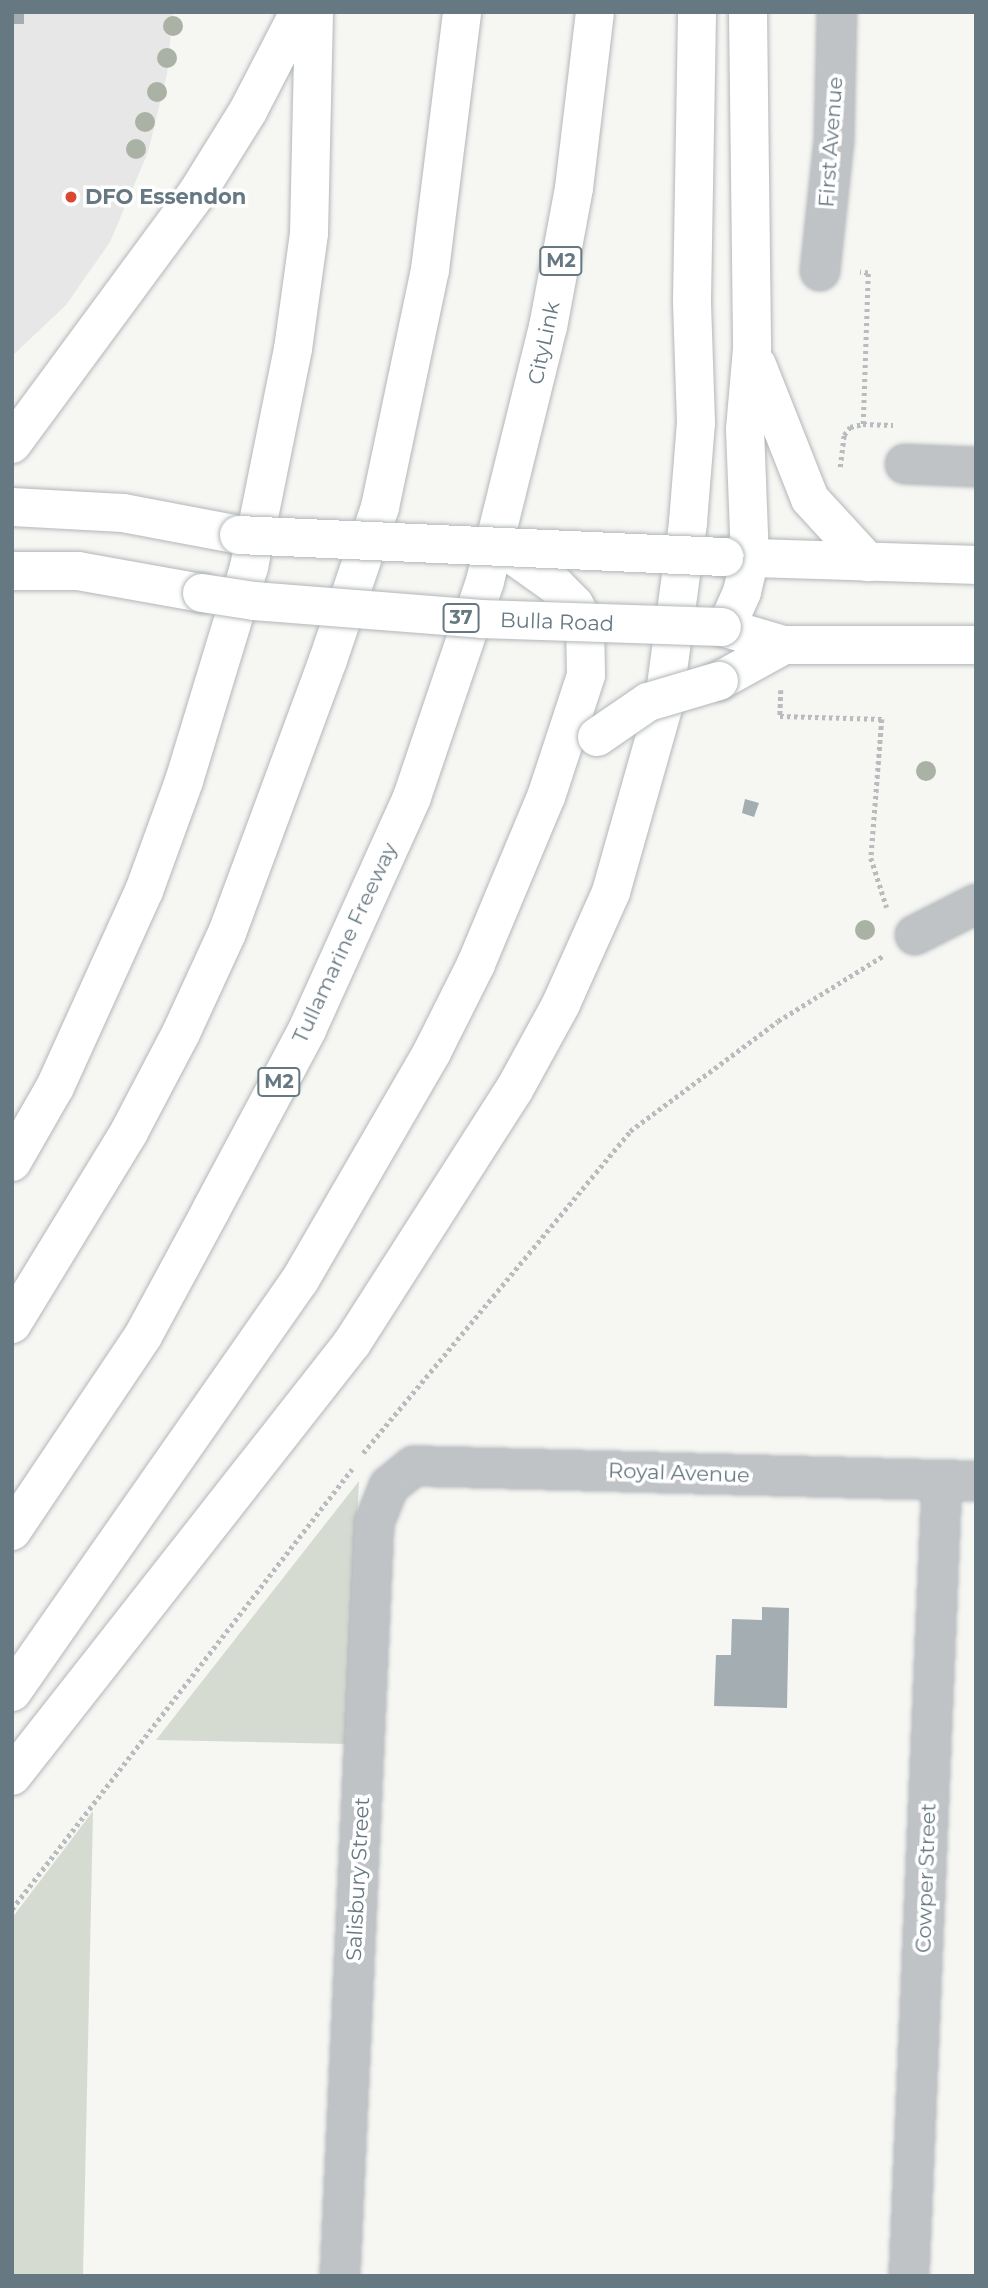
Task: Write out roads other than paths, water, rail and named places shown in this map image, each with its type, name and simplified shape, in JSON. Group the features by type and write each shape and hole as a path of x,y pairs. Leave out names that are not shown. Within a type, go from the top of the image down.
{"main road":[{"path":"12,444 197,192 248,111 299,12"},
{"path":"12,1162 55,1087 144,891 188,768 249,567 293,349 309,233 314,12"},
{"path":"12,1324 129,1132 227,933 289,776 380,507 430,270 462,12"},
{"name":"CityLink","path":"506,506 548,327 572,201 595,12"},
{"path":"12,1776 352,1343 514,1090 562,1004 606,905 629,840 663,708 688,522 696,423 692,301 697,12"},
{"path":"724,628 742,592 738,557 752,349 748,12"},
{"path":"752,349 810,499 869,562"},
{"path":"12,403 77,354"},
{"name":"Tullamarine Freeway","path":"12,1533 59,1466 142,1336 307,1030 412,797 506,506"},
{"path":"12,507 105,511 270,540 976,565"},
{"path":"12,1692 300,1280 379,1149 476,964 545,797 583,690 587,635 561,591 503,548"},
{"name":"Bulla Road","path":"12,571 78,571 202,593 294,605 587,635 724,628 784,645 976,645"},
{"path":"545,797 597,737 648,702 719,681 784,645"}],"street":[{"name":"First Avenue","path":"820,271 834,141 838,12"},
{"path":"905,464 976,467"},
{"path":"907,940 976,904"},
{"name":"Royal Avenue","path":"389,1486 414,1466 959,1480"},
{"name":"Cowper Street","path":"909,2276 959,1480"},
{"name":"Salisbury Street","path":"340,2276 374,1523 389,1486"}],"place":[{"name":"DFO Essendon","path":"71,197"}]}
